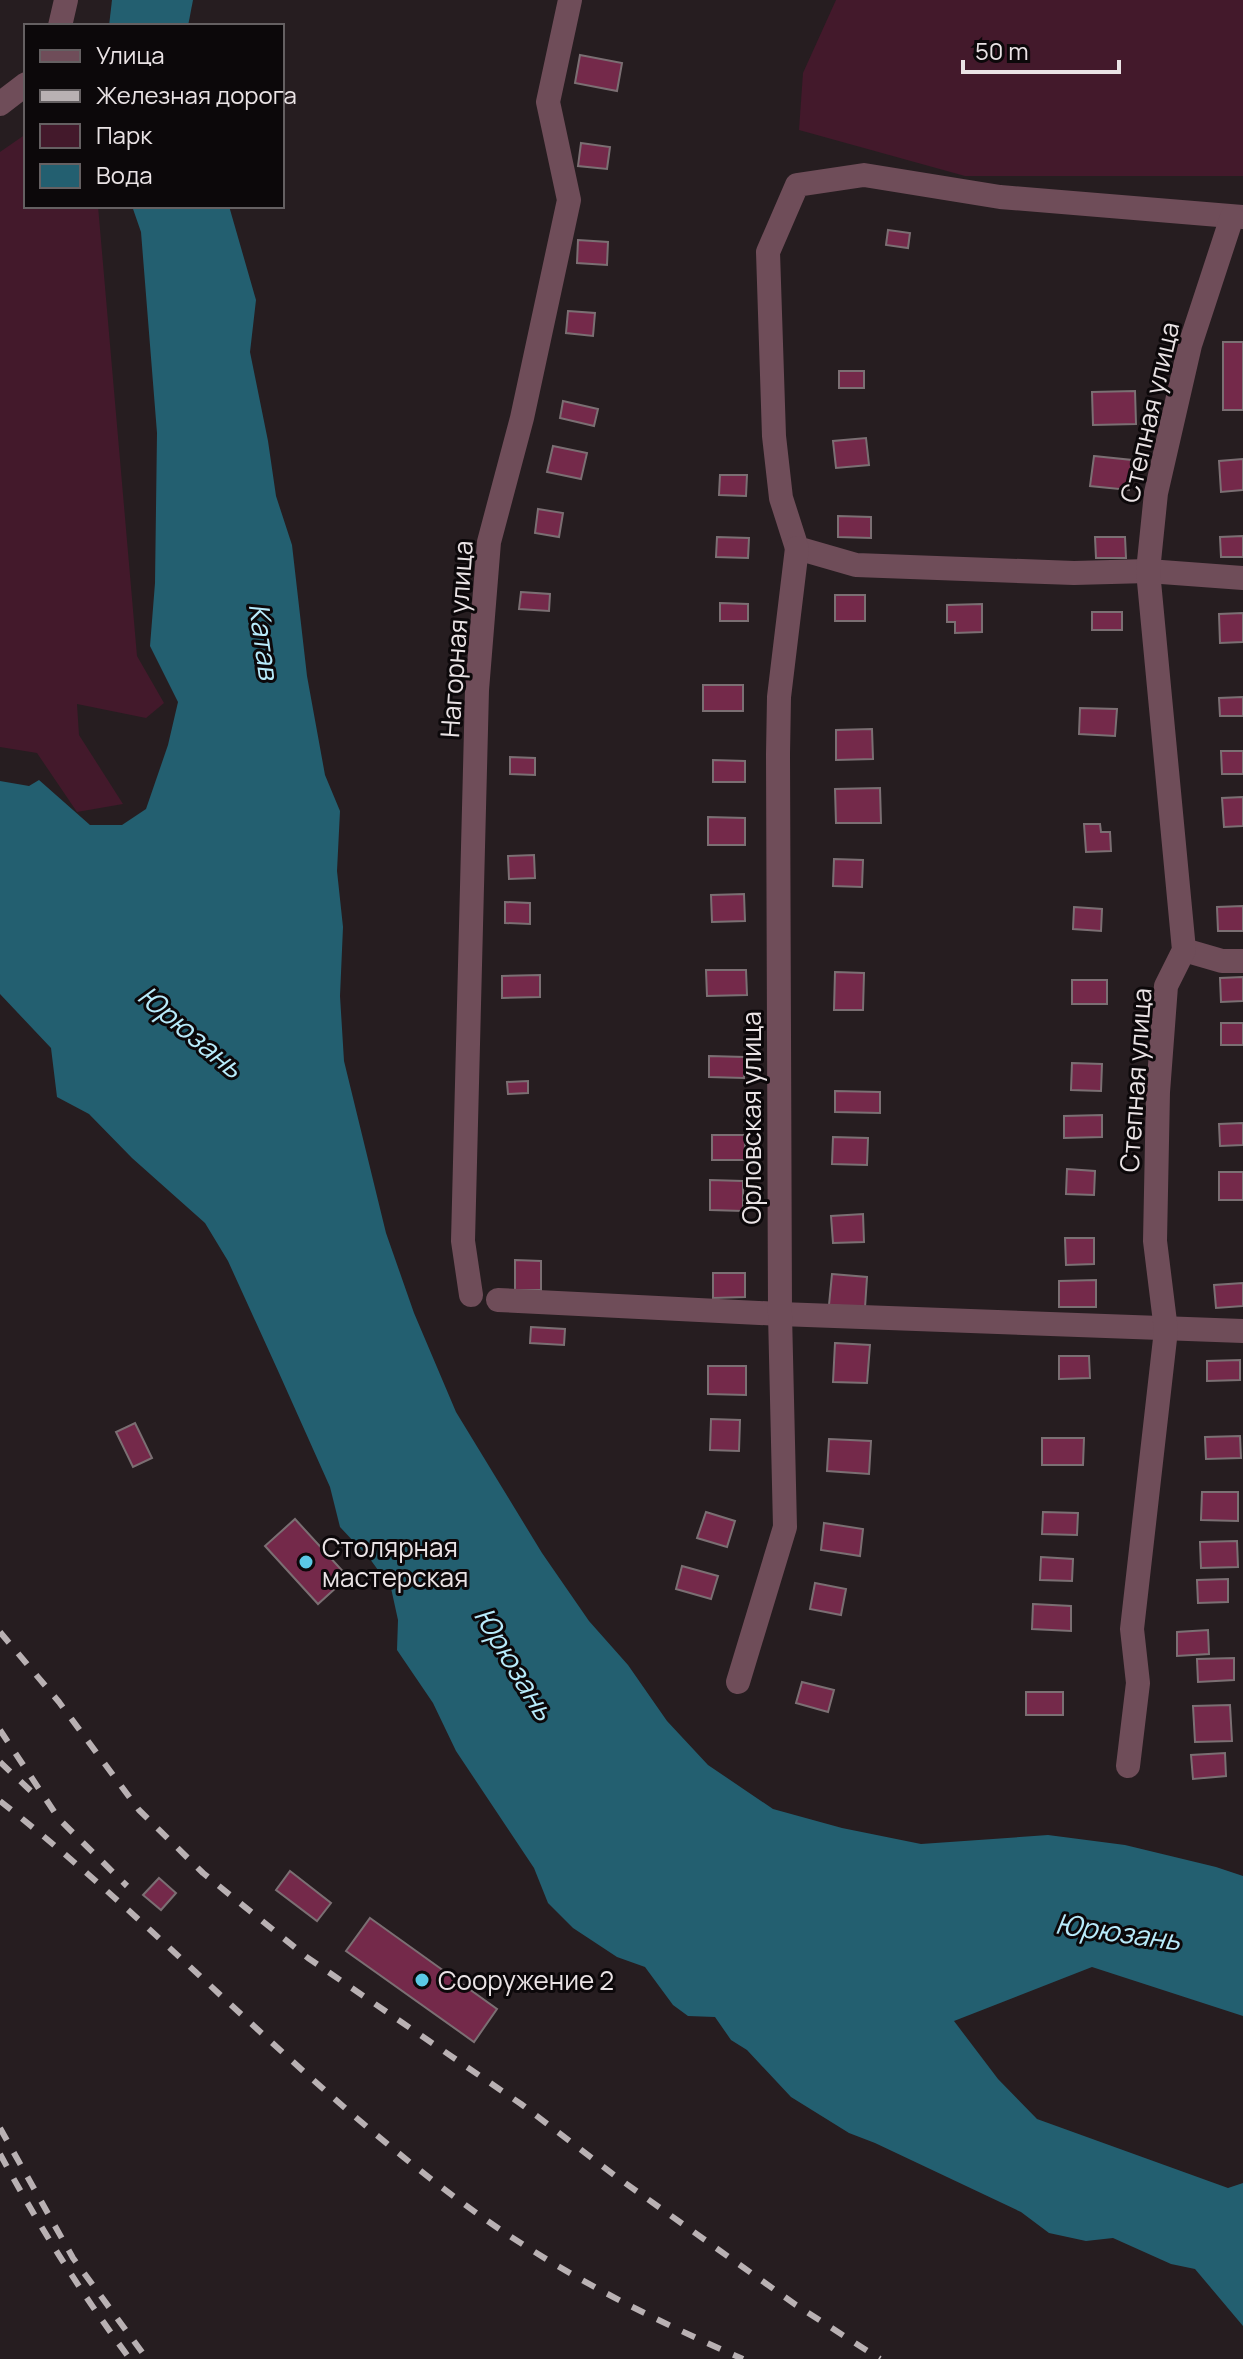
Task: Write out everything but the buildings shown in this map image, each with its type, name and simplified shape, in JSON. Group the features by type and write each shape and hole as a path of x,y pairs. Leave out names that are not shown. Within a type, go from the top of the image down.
{"street":[{"path":"60,24 66,0"},
{"name":"Нагорная улица","path":"471,1295 463,1241 477,690 489,542 522,418 569,200 548,102 570,0"},
{"path":"0,104 24,86"},
{"path":"1237,217 1000,197 864,175 797,185 768,252 774,436 781,498 797,548 856,565 1074,573 1148,571 1243,578"},
{"name":"Степная улица","path":"1128,1766 1138,1683 1132,1629 1166,1330 1155,1241 1158,1092 1166,986 1184,950 1148,571 1156,493 1190,345 1237,217"},
{"name":"Орловская улица","path":"738,1682 785,1527 780,1314 778,726 797,548"},
{"path":"1184,950 1222,961 1243,961"},
{"path":"498,1300 1243,1331"}],"green space":[{"path":"836,0 1243,0 1243,176 965,176 799,130 803,73"},
{"path":"24,135 24,208 98,208 137,656 164,703 146,718 77,704 79,735 123,804 77,812 37,753 0,747 0,152"}],"water":[{"path":"112,0 193,0 188,24 109,24"},
{"path":"133,208 230,208 256,300 250,352 276,496 292,545 307,676 325,775 340,811 337,871 343,927 340,996 344,1061 386,1233 414,1313 456,1412 542,1553 589,1621 628,1665 667,1721 708,1765 773,1809 842,1828 921,1844 1048,1835 1125,1845 1243,1876 1243,2016 1092,1967 954,2021 998,2079 1037,2119 1228,2188 1243,2183 1243,2326 1195,2269 1171,2264 1113,2238 1086,2241 1049,2233 1021,2212 849,2133 791,2097 747,2050 731,2040 715,2017 688,2016 673,2005 645,1967 617,1957 573,1928 548,1903 534,1868 456,1751 433,1703 397,1650 398,1620 391,1588 370,1559 340,1527 330,1487 228,1261 205,1223 132,1158 89,1114 57,1097 51,1048 0,994 0,781 29,786 39,780 90,825 122,825 146,809 168,745 178,702 150,646 155,583 157,433 141,232"}],"railway":[{"path":"0,1632 59,1702 139,1810 203,1873 308,1958 521,2104 614,2175 796,2305 880,2359"},
{"path":"0,1730 59,1819 127,1886"},
{"path":"0,1762 34,1794"},
{"path":"0,1801 62,1851 357,2119 418,2169 482,2217 545,2258 609,2295 743,2359"},
{"path":"0,2128 73,2258 147,2359"},
{"path":"0,2154 61,2259 130,2359"}],"place":[{"name":"Столярная мастерская","path":"306,1562"},
{"name":"Сооружение 2","path":"422,1980"}],"water label":[{"name":"Катав","path":"265,641"},
{"name":"Юрюзань","path":"191,1031"},
{"name":"Юрюзань","path":"515,1663"},
{"name":"Юрюзань","path":"1118,1931"}]}
